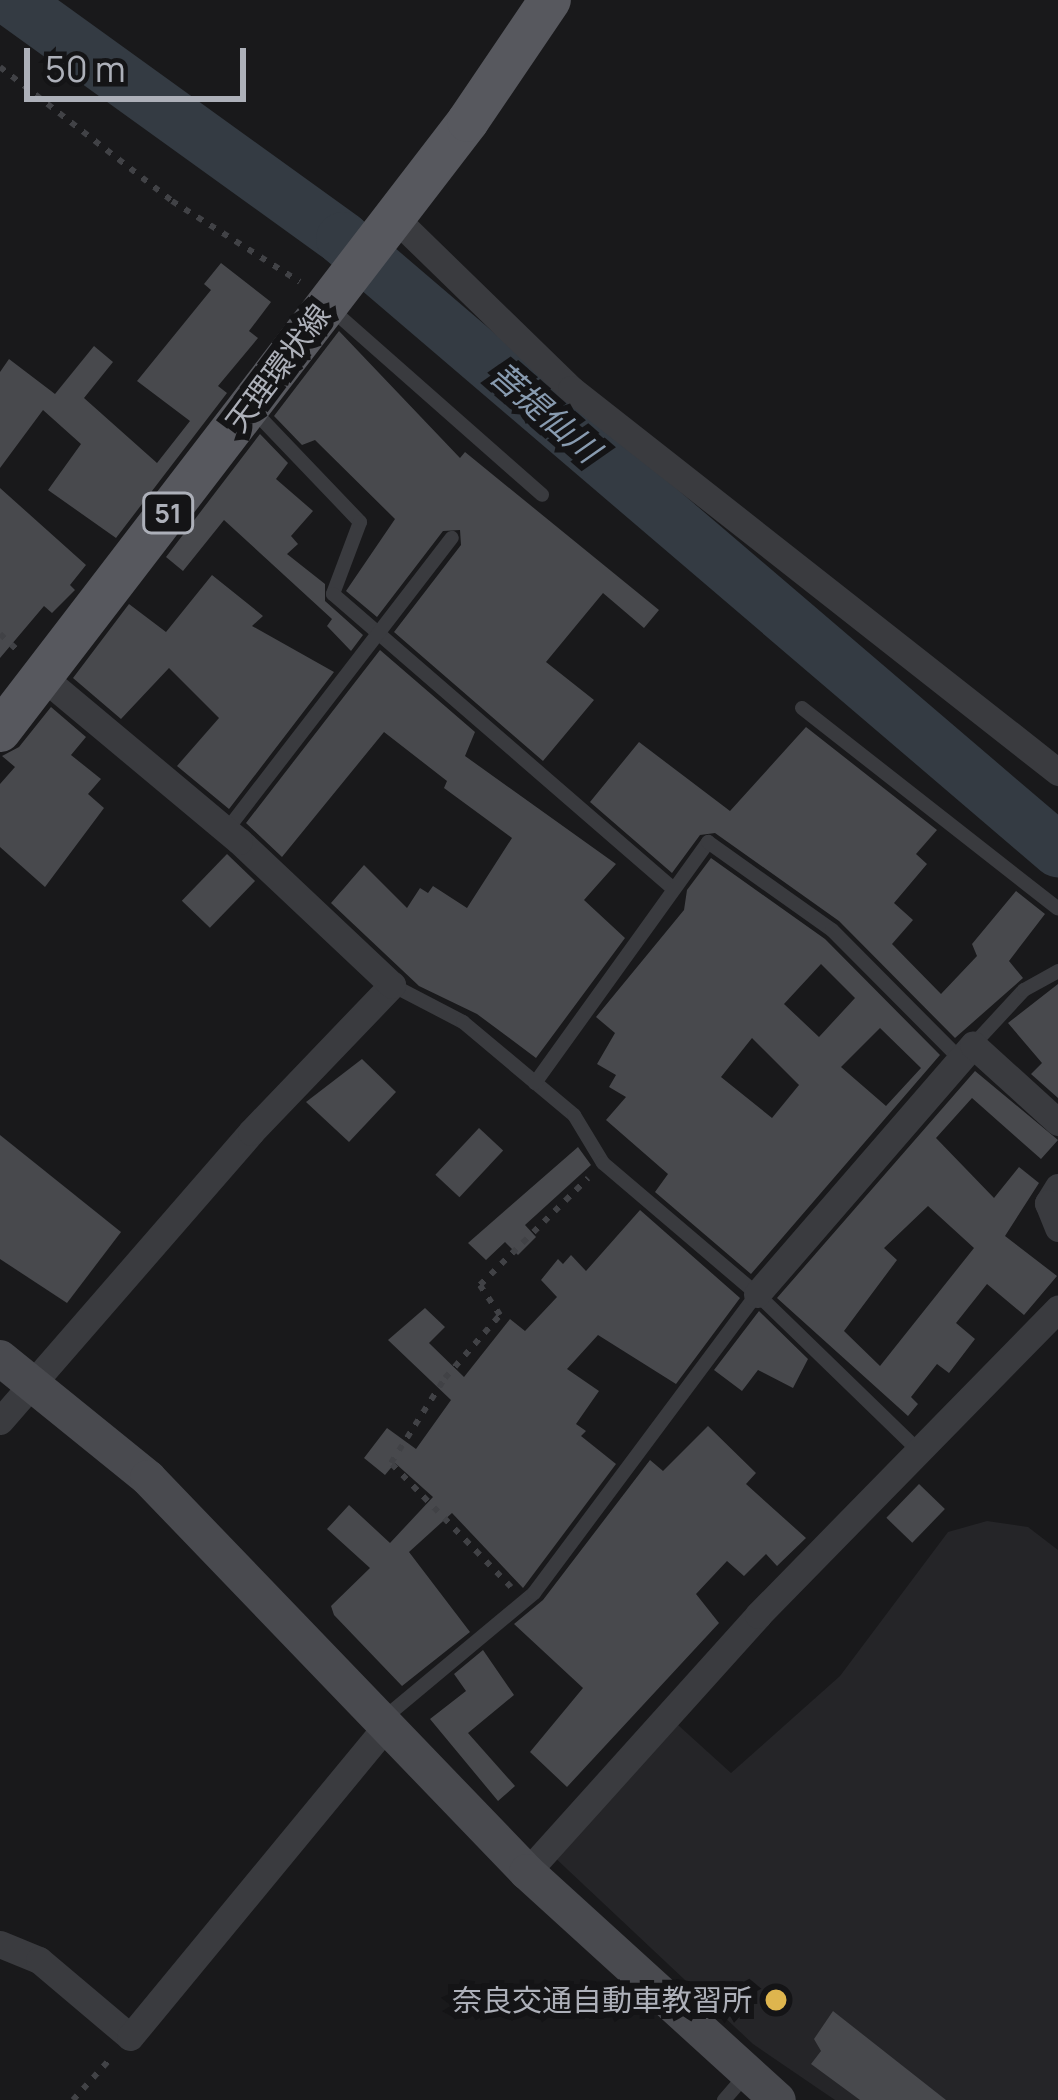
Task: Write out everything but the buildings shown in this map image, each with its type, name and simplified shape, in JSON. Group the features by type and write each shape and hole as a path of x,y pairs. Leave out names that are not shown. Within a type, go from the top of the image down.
{"main road":[{"name":"天理環状線","path":"0,731 390,222 550,0"}],"street":[{"path":"390,222 571,389 1058,772"},
{"path":"0,1420 392,985 226,831 44,677"},
{"path":"757,1294 966,1051 1058,1123"},
{"path":"1058,1187 1048,1203 1058,1228"},
{"path":"527,1872 758,1615 1058,1309"},
{"path":"0,1358 148,1478 735,2087 778,2100"},
{"path":"0,1944 39,1960 130,2037 385,1722"}],"lane":[{"path":"329,299 542,495"},
{"path":"249,406 360,522 333,594 379,629 673,889"},
{"path":"226,831 452,538"},
{"path":"802,708 1058,909"},
{"path":"535,1083 708,842 832,930 966,1051 1024,990 1058,970"},
{"path":"392,985 463,1022 574,1115 603,1163 757,1294 921,1453"},
{"path":"385,1722 524,1602 757,1294"}],"path":[{"path":"0,67 172,201 329,299"},
{"path":"524,1602 391,1463 445,1378 500,1315 480,1285 603,1163"},
{"path":"73,2100 130,2037"}],"shaded area":[{"path":"987,1521 1028,1527 1058,1550 1058,2100 835,2100 753,2044 551,1854 678,1725 731,1773 840,1676 948,1532"}],"waterway":[{"name":"菩提仙川","path":"12,0 343,239 1058,850"}],"place":[{"name":"奈良交通自動車教習所","path":"776,2000"}]}
